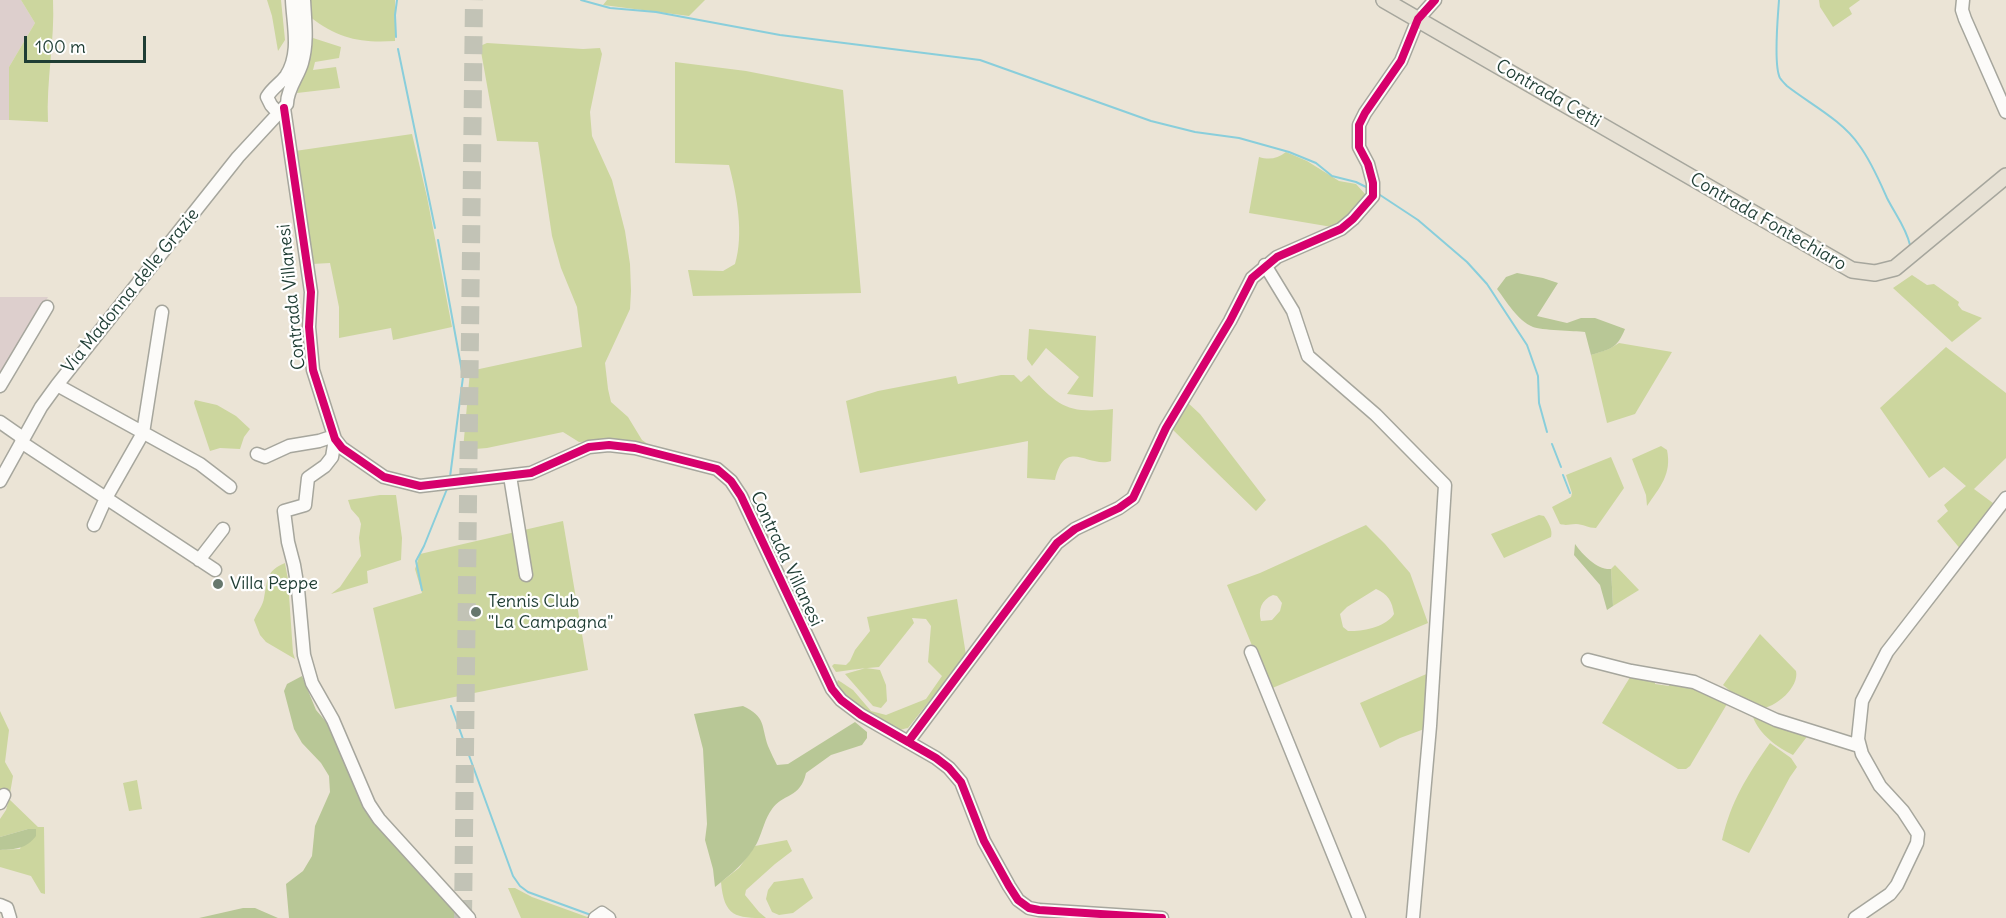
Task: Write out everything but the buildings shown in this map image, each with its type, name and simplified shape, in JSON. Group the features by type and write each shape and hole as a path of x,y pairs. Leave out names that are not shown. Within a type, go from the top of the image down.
{"main road":[{"name":"Contrada Cetti","path":"1384,0 1677,169"},
{"name":"Contrada Fontechiaro","path":"1677,169 1852,270 1875,273 1895,268 2006,176"}],"street":[{"path":"283,106 278,84 285,78 294,57 292,0"},
{"path":"283,106 302,63 305,48 304,0"},
{"path":"908,742 1057,543 1075,529 1119,508 1133,498 1166,428 1230,321 1252,279 1265,265 1277,257 1341,229 1373,196 1373,183 1368,164 1359,147 1359,125 1401,62 1418,20 1435,0"},
{"path":"1963,0 1962,10 1965,19 2006,112"},
{"name":"Contrada Villanesi","path":"278,84 273,86 267,97 271,105 283,106 311,292 309,327 313,370 335,437 342,448 384,477 420,486 531,473 589,447 609,445 635,448 717,469 731,481 741,496 826,681 841,700 861,715 936,758 949,768 960,782 984,841 1018,900 1029,908 1039,910 1162,918"},
{"name":"Via Madonna delle Grazie","path":"0,481 40,407 238,157 283,106"},
{"path":"1265,265 1293,311 1308,356 1376,415 1444,485 1430,726 1413,918"},
{"path":"0,386 47,307"},
{"path":"94,525 106,498 142,433 162,312"},
{"path":"57,385 200,464 230,487"},
{"path":"0,422 22,440 106,498 215,570"},
{"path":"257,454 265,457 289,446 335,437 332,457 308,478 305,505 284,511 297,581 301,636 307,667 312,683 333,720 369,804 379,819 469,918"},
{"path":"510,476 526,574"},
{"path":"1855,918 1890,894 1897,885 1917,843 1918,834 1903,811 1880,786 1859,747 1859,719 1862,701 1887,652 2006,498"},
{"path":"199,560 223,530"},
{"path":"1251,652 1359,918"},
{"path":"1588,660 1631,671 1694,682 1776,720 1859,747"},
{"path":"0,905 7,908 10,918"},
{"path":"595,918 602,913 609,918"}],"shaded area":[{"path":"0,0 21,0 35,23 9,67 9,120 0,120"},
{"path":"0,297 48,297 0,378"}],"green space":[{"path":"21,0 53,0 48,122 9,120 9,67 35,23"},
{"path":"267,0 281,0 285,40 278,51 272,16"},
{"path":"310,0 395,0 395,41 360,40 340,35 310,17"},
{"path":"607,0 705,0 689,16 603,5"},
{"path":"1819,0 1860,0 1849,8 1852,14 1833,27 1820,7"},
{"path":"313,38 341,47 339,58 315,62 313,70 336,67 340,88 297,93 304,74"},
{"path":"487,43 600,48 602,54 590,112 592,136 612,180 625,231 631,291 630,309 605,363 608,389 611,402 628,417 642,440 658,451 630,441 579,442 563,432 487,448 463,450 470,371 582,347 577,307 561,268 552,236 538,142 497,141 480,46"},
{"path":"675,62 746,71 843,90 861,293 693,296 688,270 723,271 735,264 739,240 738,215 729,165 675,163"},
{"path":"412,134 427,197 452,327 393,340 391,328 339,338 339,307 330,263 312,264 295,151"},
{"path":"1286,152 1307,161 1339,181 1356,184 1366,195 1349,220 1332,227 1249,213 1259,157 1273,158"},
{"path":"1517,273 1558,283 1537,316 1567,323 1581,318 1595,318 1625,329 1619,341 1608,349 1591,355 1585,332 1543,329 1527,324 1497,289 1506,277"},
{"path":"1912,275 1927,285 1934,284 1959,302 1958,305 1962,310 1982,318 1952,342 1893,288"},
{"path":"1029,329 1096,336 1093,397 1067,394 1079,377 1046,348 1032,366 1027,359"},
{"path":"1619,343 1672,352 1635,414 1607,423 1591,355"},
{"path":"1946,347 2006,393 2006,458 1974,489 1997,506 1962,551 1937,521 1948,511 1944,505 1966,486 1944,467 1929,478 1880,408"},
{"path":"1001,375 1014,375 1021,382 1029,375 1048,395 1065,406 1085,410 1113,409 1111,461 1071,457 1059,467 1055,480 1027,478 1028,441 860,473 846,401 878,391 956,376 958,384"},
{"path":"195,400 217,405 236,416 250,429 240,449 220,448 210,451 194,403"},
{"path":"1187,402 1200,414 1266,500 1256,511 1171,428"},
{"path":"1661,446 1667,450 1668,466 1660,486 1647,506 1646,495 1632,459"},
{"path":"1611,457 1624,488 1596,528 1579,524 1560,524 1552,507 1571,497 1572,493 1566,475"},
{"path":"396,495 402,538 401,560 367,571 368,583 331,594 340,587 361,556 359,538 361,524 348,500"},
{"path":"1539,515 1544,516 1548,523 1551,537 1504,558 1491,534"},
{"name":"Tennis Club \"La Campagna\"","path":"563,521 588,670 395,709 373,608 422,593 415,569 420,554"},
{"path":"1366,525 1410,573 1428,623 1270,689 1227,585 1260,573","holes":["1376,589 1389,599 1394,614 1390,619 1373,628 1348,631 1343,627 1340,614","1273,595 1277,596 1282,603 1280,611 1272,620 1261,621 1261,606"]},
{"path":"1575,544 1586,557 1596,564 1611,569 1613,606 1607,610 1600,585 1574,555"},
{"path":"285,563 295,659 266,642 260,635 254,620 263,601 269,576 274,569"},
{"path":"1615,565 1639,590 1613,606 1611,569"},
{"path":"957,599 966,655 908,728 895,730 878,723 854,704 836,685 838,680 853,690 871,711 886,715 926,699 942,676 928,662 931,626 926,619 912,618 914,623 879,667 836,672 832,666 834,664 846,665 850,661 855,650 870,631 867,617"},
{"path":"1760,634 1796,671 1794,685 1783,698 1761,709 1746,704 1723,685"},
{"path":"866,668 880,670 886,685 887,701 881,708 873,706 845,674"},
{"path":"1431,672 1427,728 1380,748 1360,703"},
{"path":"1632,674 1655,679 1655,684 1669,686 1669,682 1691,685 1727,700 1727,704 1686,769 1678,769 1602,723"},
{"path":"302,676 316,710 328,724 350,775 464,918 289,918 286,884 303,871 312,856 315,826 330,792 329,776 321,763 302,743 294,729 284,691 287,684"},
{"path":"743,706 759,718 777,765 788,764 855,722 867,732 867,738 862,745 831,755 806,773 800,787 772,809 757,843 748,856 715,887 705,840 707,824 703,749 694,714"},
{"path":"0,711 9,730 5,762 13,776 9,799 2,790 0,794"},
{"path":"1759,715 1809,734 1793,755 1764,735 1753,717"},
{"path":"1770,743 1791,758 1797,767 1749,853 1722,840 1730,813 1741,789"},
{"path":"137,780 142,809 129,811 123,783"},
{"path":"9,799 38,827 44,827 45,894 41,893 31,876 0,867 0,850 20,849 28,829 0,837 0,819"},
{"path":"36,829 36,836 28,844 16,849 0,850 0,837"},
{"path":"787,840 792,851 746,890 745,895 766,918 739,916 733,913 725,902 721,882 739,868 755,846"},
{"path":"803,878 813,898 793,913 779,915 772,912 766,899 768,890 774,882"},
{"path":"508,888 515,888 532,897 590,918 521,918"},
{"path":"243,908 255,908 278,918 199,918"}],"waterway":[{"path":"396,37 397,0"},
{"path":"581,0 610,8 656,12 780,35 980,60 1151,121 1195,132 1239,138 1289,152 1316,163 1332,176 1356,182 1368,188"},
{"path":"1779,0 1776,52 1780,78 1787,86 1835,120 1852,136 1871,164 1903,226 1910,245"},
{"path":"398,49 435,228"},
{"path":"1377,193 1418,220 1467,262 1487,284 1527,345 1538,376 1539,403 1547,432"},
{"path":"438,240 463,377 450,477"},
{"path":"1552,444 1561,467"},
{"path":"1563,475 1570,493"},
{"path":"422,590 416,561 447,489"},
{"path":"451,706 513,876 528,892 591,915"}],"tunnel":[{"path":"463,918 474,0"}],"cycle path":[{"path":"908,742 1057,543 1075,529 1119,508 1133,498 1166,428 1230,321 1252,278 1277,257 1341,229 1373,196 1373,183 1368,164 1359,147 1359,125 1401,61 1418,19 1435,0"},
{"path":"284,108 311,292 309,327 313,370 335,439 342,448 384,477 420,486 531,473 589,447 609,445 635,448 717,469 731,481 741,496 832,689 841,700 861,715 936,758 949,768 961,782 984,841 1018,900 1029,908 1039,910 1162,918"}],"place":[{"name":"Villa Peppe","path":"218,584"},
{"name":"Tennis Club \"La Campagna\"","path":"476,612"}]}
